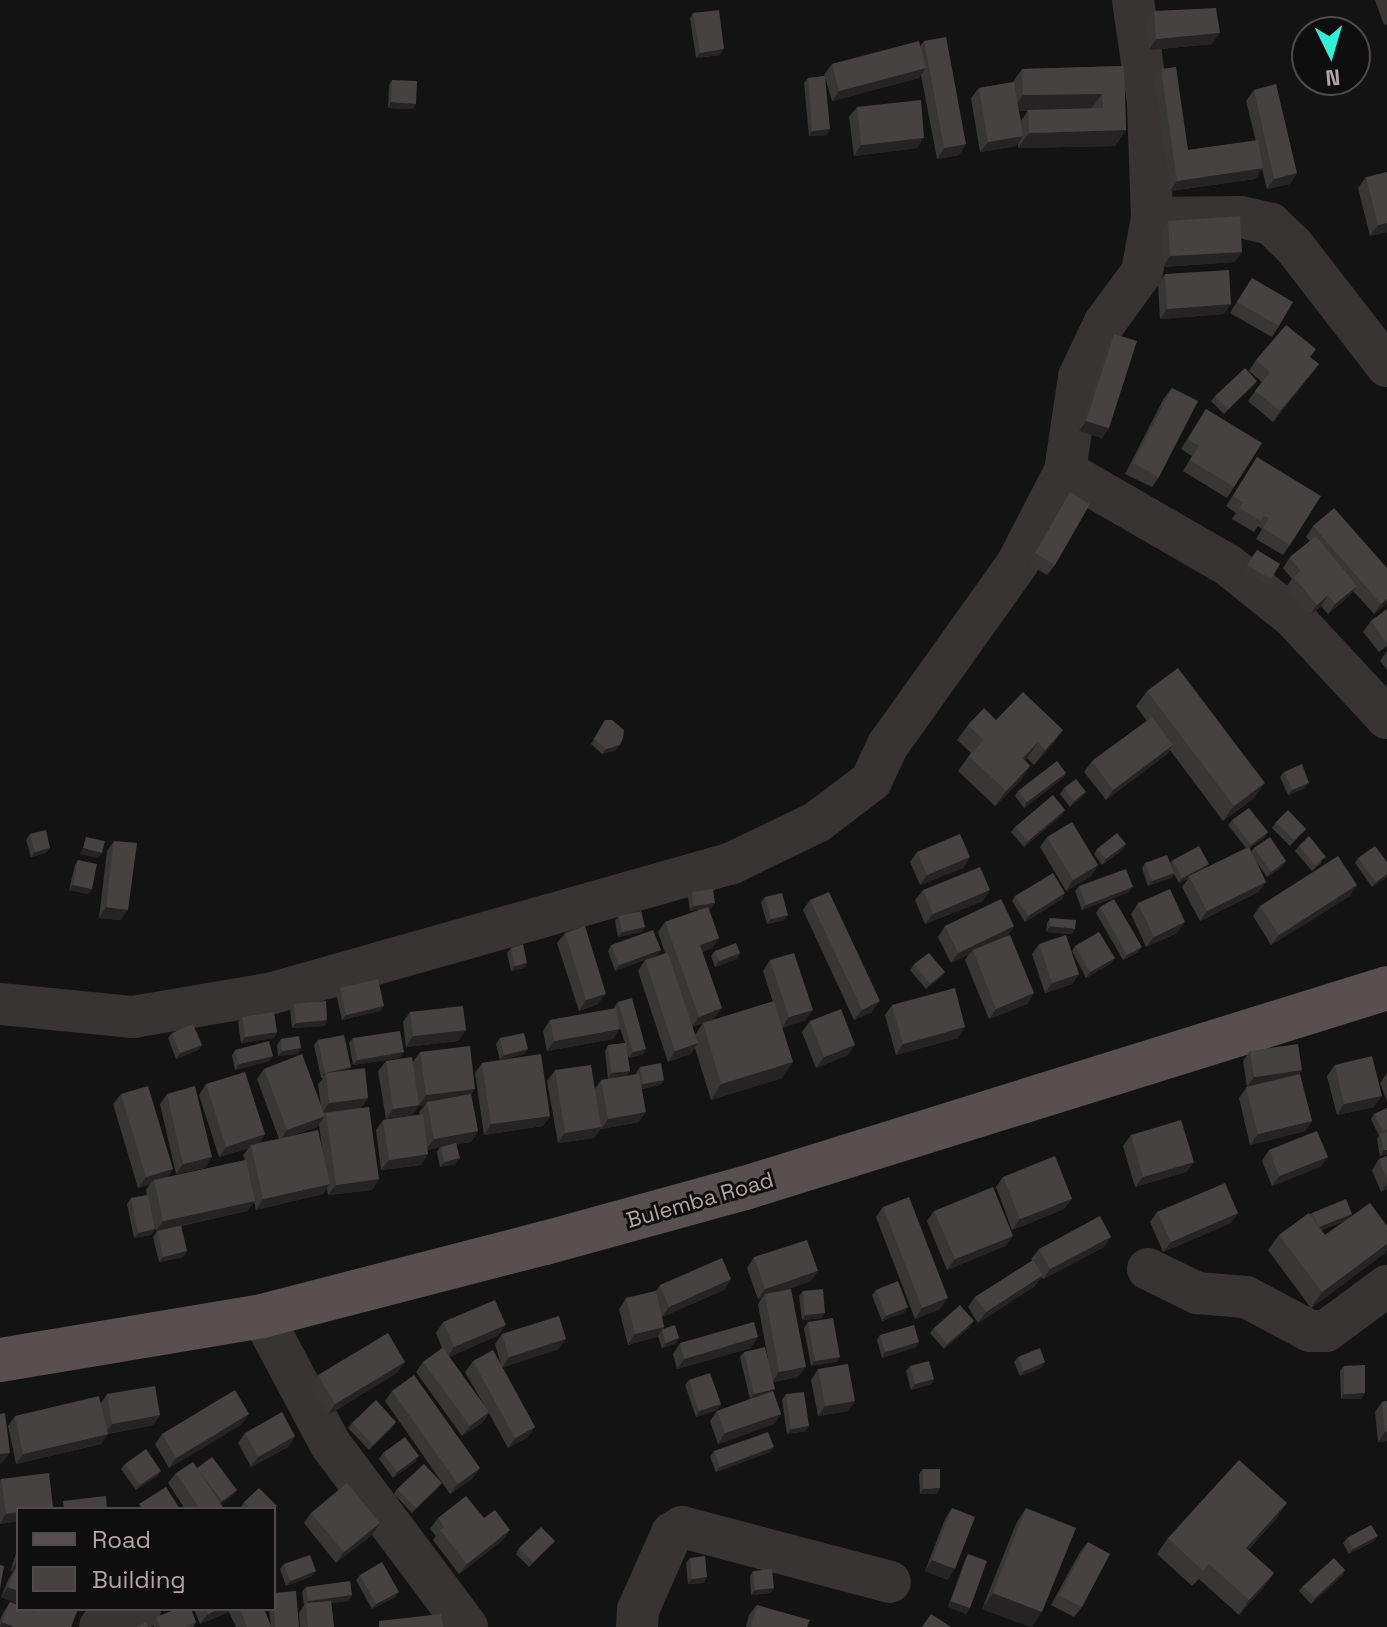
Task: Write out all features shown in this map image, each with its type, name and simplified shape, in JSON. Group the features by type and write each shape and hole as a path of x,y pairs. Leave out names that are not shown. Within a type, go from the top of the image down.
{"main road":[{"name":"Bulemba Road","path":"0,1360 262,1316 745,1188 1387,988"}],"street":[{"path":"0,1004 133,1017 210,1007 730,864 770,848 817,822 871,781 888,745 1017,564 1065,471 1079,377 1104,324 1142,272 1152,218 1148,103 1133,0"},
{"path":"1152,218 1241,217 1271,224 1293,245 1387,366"},
{"path":"1065,471 1228,565 1293,617 1387,718"},
{"path":"1148,1269 1197,1293 1246,1297 1310,1331 1326,1331 1387,1286"},
{"path":"262,1316 331,1445 467,1627"},
{"path":"637,1627 638,1610 672,1533 682,1527 890,1582"},
{"path":"100,1627 136,1611"}],"building":[{"path":"1216,8 1220,33 1156,39 1154,11"},
{"path":"719,10 724,49 700,53 693,13"},
{"path":"946,37 966,144 944,148 924,41"},
{"path":"919,41 926,68 839,91 832,64"},
{"path":"1124,66 1126,130 1029,133 1028,110 1103,108 1102,94 1023,95 1022,69"},
{"path":"1176,67 1188,150 1258,140 1263,168 1177,181 1161,69"},
{"path":"825,76 830,129 812,131 808,78"},
{"path":"392,80 417,81 416,104 391,102"},
{"path":"1014,82 1023,136 988,142 979,88"},
{"path":"1276,84 1297,173 1274,179 1254,90"},
{"path":"921,100 924,138 861,145 857,107"},
{"path":"1387,172 1387,223 1378,225 1366,177"},
{"path":"1240,216 1242,252 1170,256 1168,221"},
{"path":"1229,270 1231,304 1167,309 1165,274"},
{"path":"1252,278 1293,302 1279,326 1237,302"},
{"path":"1286,325 1316,349 1310,357 1319,364 1280,411 1255,391 1270,372 1256,360"},
{"path":"1114,334 1137,341 1109,428 1086,421"},
{"path":"1245,368 1257,381 1228,409 1215,396"},
{"path":"1172,388 1198,401 1159,477 1133,463"},
{"path":"1206,409 1262,443 1234,487 1190,460 1199,446 1188,439"},
{"path":"1257,457 1321,496 1290,545 1263,528 1269,518 1264,516 1261,521 1239,508 1243,502 1233,496"},
{"path":"1070,492 1090,504 1055,565 1035,553"},
{"path":"1334,508 1387,568 1387,599 1381,604 1313,526"},
{"path":"1316,536 1357,586 1335,604 1328,595 1317,605 1294,577 1300,571 1290,557"},
{"path":"1257,550 1280,564 1271,579 1247,565"},
{"path":"1387,609 1387,641 1386,642 1371,621"},
{"path":"1178,668 1265,783 1234,806 1147,691"},
{"path":"1023,692 1063,730 1045,750 1038,742 1023,758 1030,766 1006,791 969,756 984,740 968,725 984,708 996,720"},
{"path":"1152,717 1173,745 1113,790 1092,761"},
{"path":"605,720 612,720 624,730 620,745 606,749 594,739"},
{"path":"1057,761 1066,773 1027,802 1018,791"},
{"path":"1302,764 1309,783 1292,790 1284,772"},
{"path":"1076,779 1086,792 1074,801 1064,788"},
{"path":"1053,795 1065,810 1028,841 1015,827"},
{"path":"1249,808 1268,832 1251,845 1232,820"},
{"path":"1288,810 1306,829 1294,840 1276,822"},
{"path":"1072,822 1098,865 1073,880 1047,837"},
{"path":"46,830 50,848 35,852 30,834"},
{"path":"1117,833 1126,844 1106,859 1097,849"},
{"path":"960,834 970,857 927,875 917,852"},
{"path":"1309,836 1326,857 1315,865 1299,846"},
{"path":"86,837 105,841 102,853 83,848"},
{"path":"1270,837 1286,861 1271,872 1254,848"},
{"path":"114,841 137,843 128,910 106,907"},
{"path":"1199,846 1209,864 1182,878 1173,860"},
{"path":"1375,846 1387,862 1387,874 1376,882 1358,858"},
{"path":"1249,847 1266,882 1207,911 1189,876"},
{"path":"1167,855 1174,873 1152,881 1145,863"},
{"path":"1338,856 1357,885 1279,935 1260,906"},
{"path":"78,860 97,864 92,889 73,885"},
{"path":"980,867 990,890 933,914 923,890"},
{"path":"1126,869 1133,887 1086,905 1079,886"},
{"path":"1053,873 1065,893 1028,916 1015,896"},
{"path":"713,889 715,903 694,906 692,892"},
{"path":"1170,889 1185,922 1154,937 1138,903"},
{"path":"829,892 880,1001 862,1010 810,900"},
{"path":"782,893 788,915 771,919 765,897"},
{"path":"1001,899 1014,926 958,953 945,926"},
{"path":"1114,899 1142,947 1127,955 1100,907"},
{"path":"708,907 719,938 700,945 722,1008 699,1017 665,922"},
{"path":"641,911 645,927 622,932 619,916"},
{"path":"1050,918 1076,920 1075,929 1050,926"},
{"path":"585,926 606,994 586,1000 565,933"},
{"path":"653,930 661,950 619,965 611,945"},
{"path":"1099,932 1115,958 1090,972 1075,946"},
{"path":"1010,935 1034,993 996,1009 973,950"},
{"path":"1066,935 1079,974 1052,983 1039,944"},
{"path":"736,943 740,953 719,961 715,951"},
{"path":"523,944 527,963 515,966 511,948"},
{"path":"668,953 698,1043 675,1051 645,960"},
{"path":"794,953 813,1010 789,1017 770,960"},
{"path":"929,953 945,972 930,984 914,964"},
{"path":"378,979 384,1006 346,1015 340,988"},
{"path":"955,988 965,1027 903,1044 892,1005"},
{"path":"632,998 646,1049 633,1052 618,1002"},
{"path":"326,1001 327,1020 296,1023 294,1004"},
{"path":"774,1001 793,1062 721,1084 703,1023"},
{"path":"463,1006 466,1030 413,1036 410,1012"},
{"path":"616,1008 620,1029 554,1041 550,1020"},
{"path":"841,1009 855,1045 824,1057 810,1021"},
{"path":"274,1012 277,1032 245,1037 242,1017"},
{"path":"193,1024 202,1045 180,1053 172,1033"},
{"path":"400,1031 404,1052 357,1060 353,1038"},
{"path":"524,1033 528,1049 504,1055 500,1038"},
{"path":"344,1035 351,1067 325,1073 318,1040"},
{"path":"299,1036 301,1048 282,1051 281,1039"},
{"path":"269,1041 273,1056 239,1064 235,1050"},
{"path":"626,1043 630,1071 611,1073 608,1045"},
{"path":"1298,1044 1302,1070 1254,1077 1250,1051"},
{"path":"470,1046 475,1089 426,1095 420,1052"},
{"path":"302,1054 325,1116 287,1130 264,1069"},
{"path":"541,1054 550,1116 491,1124 482,1063"},
{"path":"1372,1056 1382,1096 1344,1104 1335,1065"},
{"path":"412,1057 419,1105 393,1109 386,1061"},
{"path":"661,1063 664,1080 643,1084 640,1067"},
{"path":"591,1065 601,1127 565,1133 555,1070"},
{"path":"365,1068 368,1098 329,1103 326,1073"},
{"path":"245,1072 265,1134 226,1147 206,1084"},
{"path":"639,1074 646,1112 608,1119 601,1080"},
{"path":"1300,1074 1312,1121 1258,1134 1246,1087"},
{"path":"148,1086 173,1169 146,1177 121,1094"},
{"path":"195,1086 212,1157 183,1164 167,1094"},
{"path":"471,1094 478,1131 434,1139 427,1102"},
{"path":"369,1107 379,1179 336,1185 326,1113"},
{"path":"1387,1108 1387,1129 1383,1131 1374,1114"},
{"path":"423,1114 428,1154 389,1160 383,1120"},
{"path":"1181,1120 1194,1162 1143,1177 1131,1135"},
{"path":"318,1130 330,1184 263,1199 251,1145"},
{"path":"1317,1131 1328,1157 1279,1176 1269,1150"},
{"path":"1387,1132 1387,1150 1384,1150 1380,1134"},
{"path":"456,1143 460,1158 444,1162 441,1147"},
{"path":"1055,1156 1072,1199 1020,1219 1003,1177"},
{"path":"1387,1156 1387,1179 1379,1159"},
{"path":"246,1160 255,1201 163,1221 154,1180"},
{"path":"1225,1183 1238,1213 1171,1242 1157,1212"},
{"path":"993,1187 1013,1236 955,1259 934,1211"},
{"path":"148,1195 155,1229 138,1233 131,1198"},
{"path":"909,1197 948,1298 922,1308 883,1207"},
{"path":"1346,1199 1352,1214 1319,1227 1312,1213"},
{"path":"1370,1203 1387,1226 1387,1244 1322,1292 1279,1235 1309,1213 1325,1235"},
{"path":"1100,1216 1111,1237 1050,1269 1039,1249"},
{"path":"181,1226 187,1251 163,1257 157,1231"},
{"path":"807,1240 818,1271 765,1289 754,1257"},
{"path":"722,1258 731,1279 669,1307 660,1285"},
{"path":"1033,1260 1043,1275 986,1312 975,1297"},
{"path":"898,1281 908,1307 886,1316 876,1290"},
{"path":"791,1289 806,1367 779,1372 765,1294"},
{"path":"823,1289 825,1313 805,1315 803,1291"},
{"path":"656,1291 664,1327 635,1334 626,1298"},
{"path":"495,1300 506,1325 454,1347 443,1322"},
{"path":"960,1305 974,1321 947,1344 934,1328"},
{"path":"559,1316 566,1339 509,1357 502,1334"},
{"path":"833,1318 840,1357 815,1361 808,1322"},
{"path":"754,1322 758,1337 684,1359 680,1343"},
{"path":"675,1325 679,1338 666,1343 663,1329"},
{"path":"914,1325 919,1342 885,1352 880,1335"},
{"path":"388,1333 405,1362 335,1404 318,1375"},
{"path":"765,1347 775,1389 754,1394 744,1352"},
{"path":"443,1348 489,1412 470,1426 423,1362"},
{"path":"1040,1348 1045,1362 1024,1371 1018,1357"},
{"path":"493,1350 535,1427 515,1438 473,1361"},
{"path":"929,1361 934,1379 915,1384 910,1366"},
{"path":"848,1364 855,1401 825,1406 818,1369"},
{"path":"1365,1365 1365,1393 1344,1394 1344,1366"},
{"path":"710,1373 721,1404 699,1411 689,1380"},
{"path":"414,1375 480,1468 458,1484 392,1391"},
{"path":"155,1386 160,1415 112,1424 107,1394"},
{"path":"235,1390 249,1414 176,1458 162,1434"},
{"path":"773,1391 781,1414 725,1433 717,1411"},
{"path":"804,1392 809,1426 791,1429 786,1394"},
{"path":"99,1396 108,1434 23,1454 15,1416"},
{"path":"376,1400 396,1422 373,1445 352,1423"},
{"path":"1387,1401 1387,1431 1385,1432 1382,1402"},
{"path":"282,1412 295,1436 258,1457 245,1433"},
{"path":"5,1413 10,1453 0,1454 0,1414"},
{"path":"768,1432 774,1447 720,1467 714,1451"},
{"path":"405,1437 419,1456 397,1472 383,1453"},
{"path":"146,1449 161,1471 140,1485 125,1464"},
{"path":"212,1457 237,1490 222,1501 197,1468"},
{"path":"1239,1460 1287,1503 1246,1548 1274,1573 1249,1600 1209,1564 1203,1571 1168,1538"},
{"path":"193,1462 223,1507 199,1507 176,1473"},
{"path":"424,1464 442,1483 416,1508 397,1489"},
{"path":"923,1469 940,1469 940,1488 923,1489"},
{"path":"49,1473 53,1507 16,1507 16,1512 6,1514 1,1479"},
{"path":"347,1483 380,1523 344,1552 311,1513"},
{"path":"166,1487 179,1507 141,1507 139,1504"},
{"path":"259,1488 277,1506 249,1507 244,1502"},
{"path":"106,1496 107,1507 64,1507 63,1501"},
{"path":"466,1496 484,1518 495,1510 510,1530 467,1564 440,1530 444,1527 438,1518"},
{"path":"952,1508 975,1517 955,1569 932,1560"},
{"path":"1026,1508 1076,1528 1042,1612 993,1593"},
{"path":"1371,1525 1378,1536 1353,1549 1347,1538"},
{"path":"541,1527 555,1541 533,1562 519,1548"},
{"path":"1088,1542 1110,1554 1082,1607 1059,1595"},
{"path":"968,1554 987,1561 970,1608 951,1601"},
{"path":"310,1555 316,1571 290,1581 284,1564"},
{"path":"705,1556 707,1577 692,1579 690,1558"},
{"path":"1334,1558 1345,1570 1315,1598 1303,1586"},
{"path":"382,1562 399,1592 376,1604 360,1575"},
{"path":"0,1565 4,1566 0,1589"},
{"path":"15,1569 16,1590 8,1587"},
{"path":"772,1569 774,1588 755,1590 753,1571"},
{"path":"350,1581 352,1595 308,1601 306,1587"},
{"path":"296,1591 299,1627 275,1627 276,1593"},
{"path":"331,1601 334,1627 308,1627 306,1603"},
{"path":"10,1602 16,1604 16,1611 77,1611 71,1627 14,1627 2,1622"},
{"path":"757,1605 810,1620 807,1627 751,1627"},
{"path":"172,1611 192,1611 196,1622 184,1627 160,1627 156,1617"},
{"path":"241,1611 265,1611 271,1627 247,1627"},
{"path":"441,1614 443,1627 379,1627 379,1621"},
{"path":"931,1614 951,1627 922,1627"}]}
